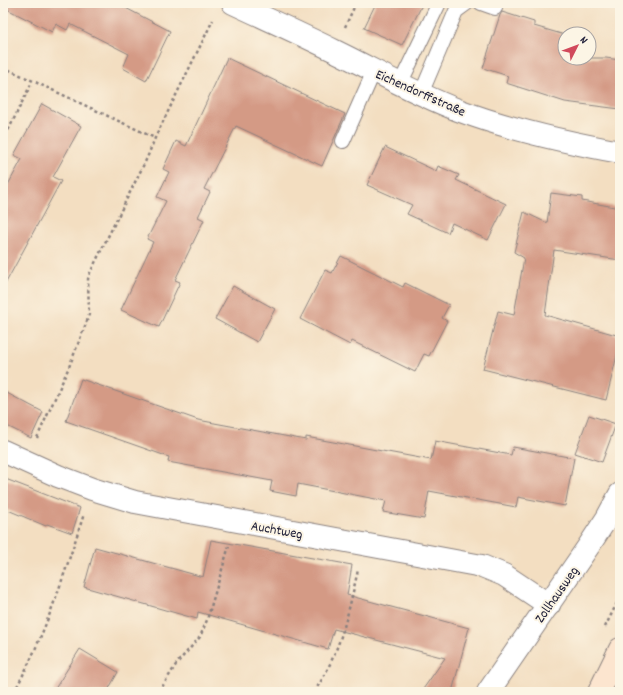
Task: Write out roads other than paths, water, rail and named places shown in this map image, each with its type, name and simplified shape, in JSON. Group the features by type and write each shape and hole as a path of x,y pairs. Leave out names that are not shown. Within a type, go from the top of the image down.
{"main road":[{"path":"599,692 620,649"}],"street":[{"name":"Eichendorffstraße","path":"233,3 457,110 516,129 566,142 620,152"},
{"name":"Auchtweg","path":"3,451 58,476 92,489 135,502 482,566 504,575 549,605"},
{"name":"Zollhausweg","path":"488,692 549,605 607,518 620,494"}],"lane":[{"path":"400,84 439,3"},
{"path":"421,94 456,10 467,3"},
{"path":"481,3 496,8"},
{"path":"343,141 374,71"}]}
